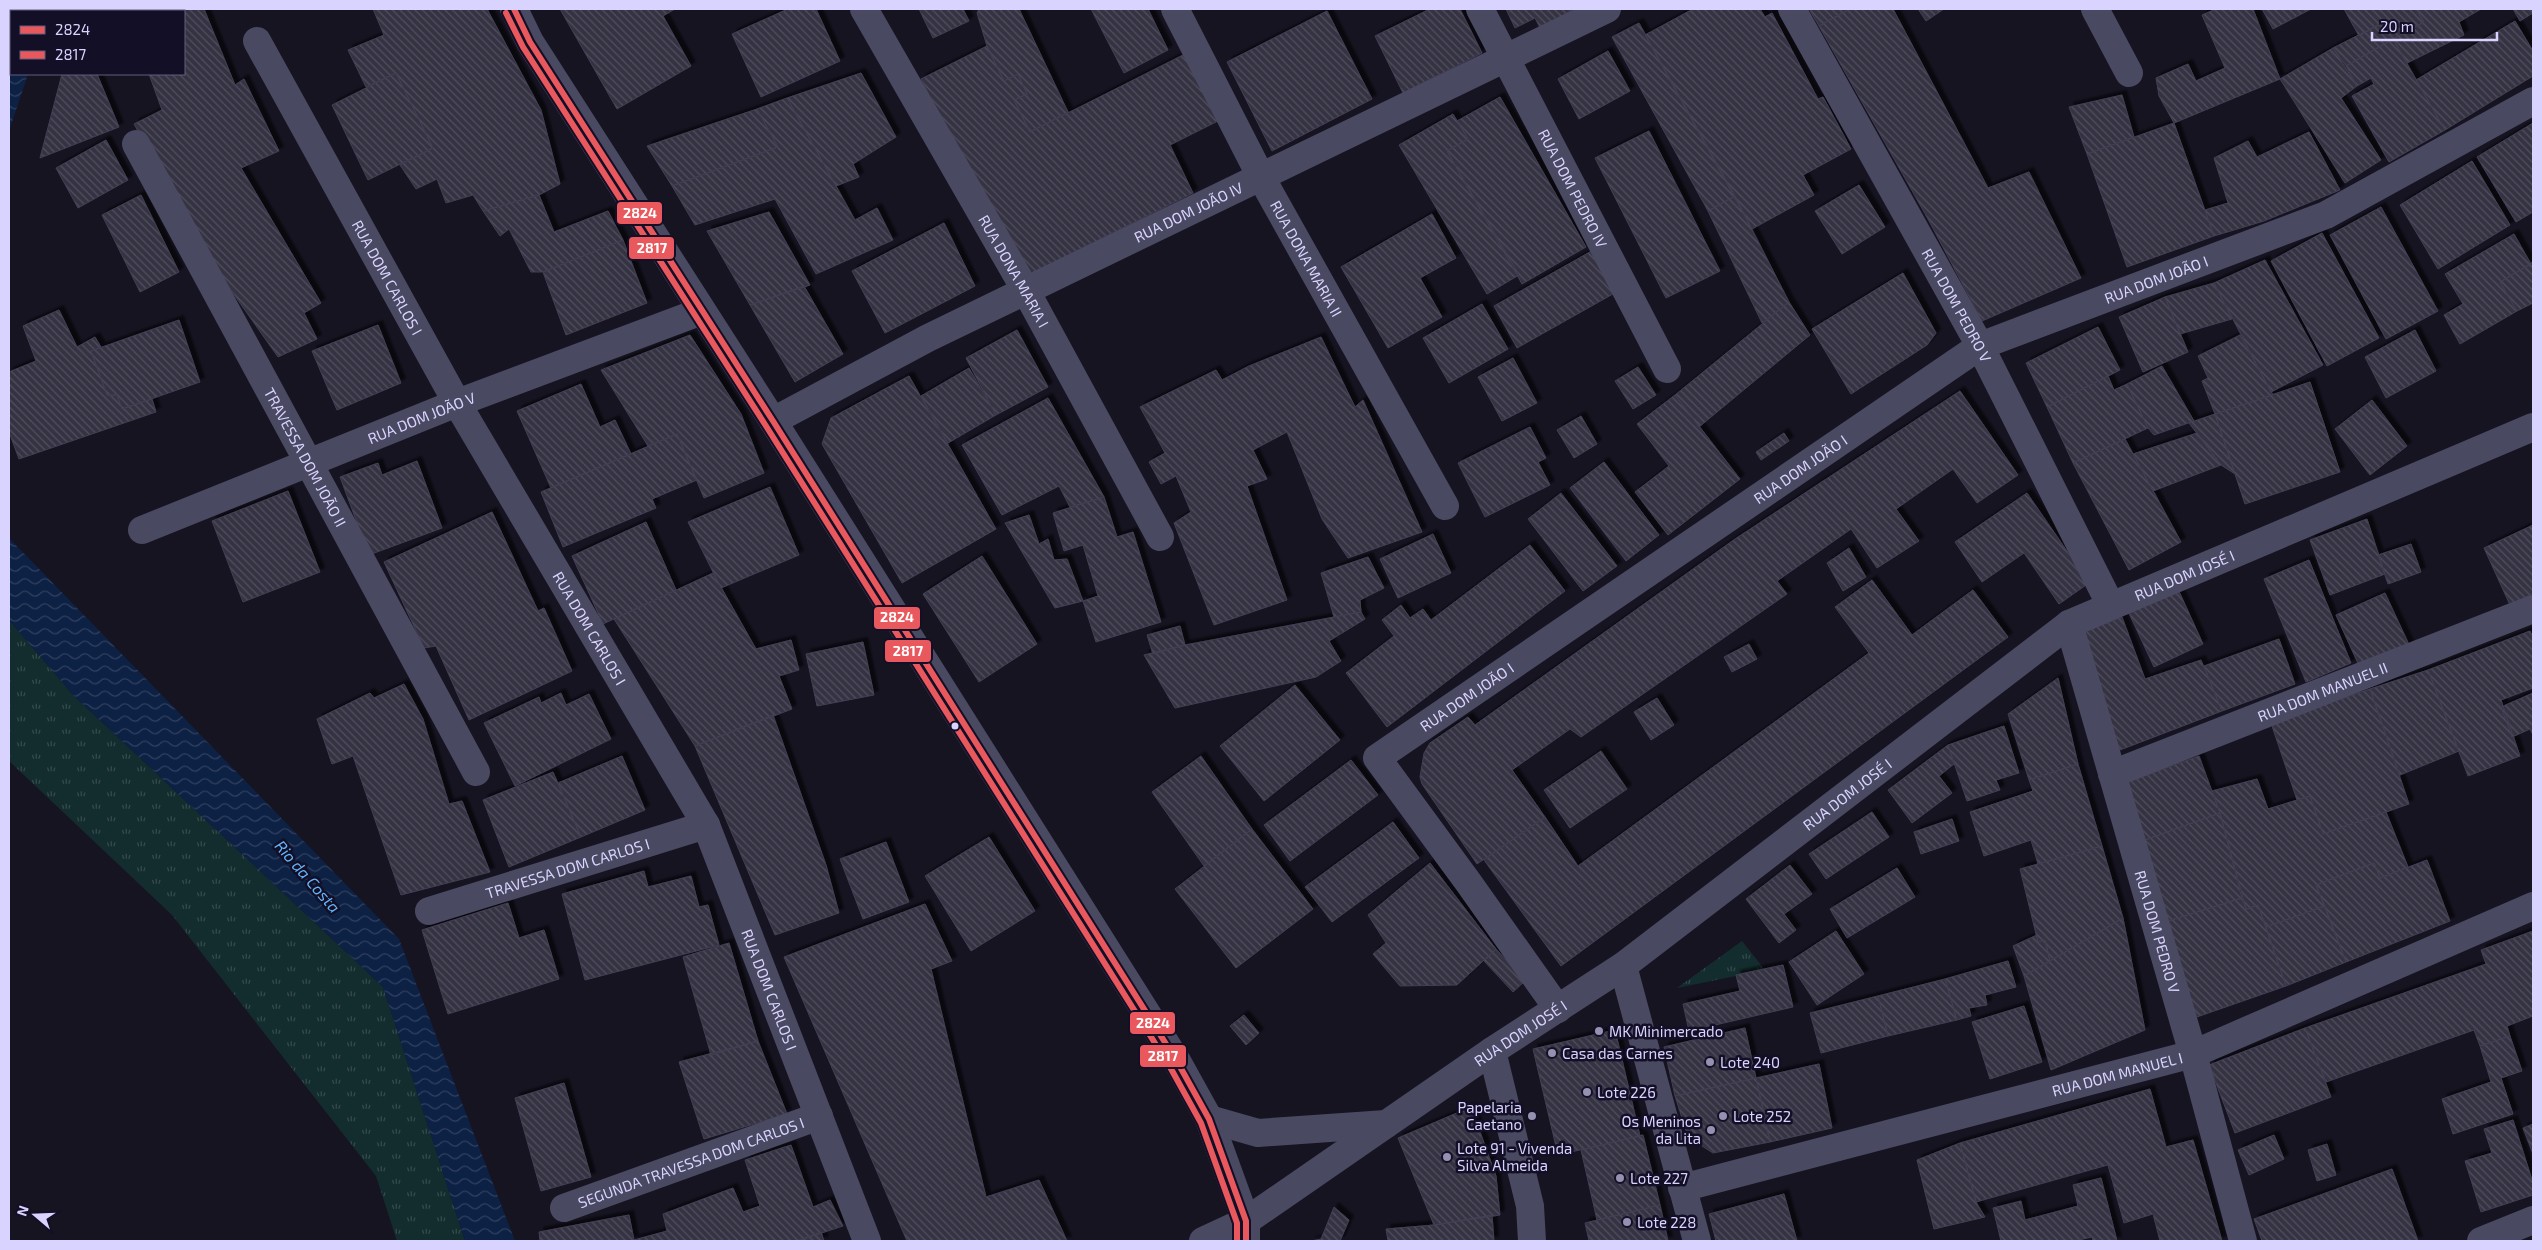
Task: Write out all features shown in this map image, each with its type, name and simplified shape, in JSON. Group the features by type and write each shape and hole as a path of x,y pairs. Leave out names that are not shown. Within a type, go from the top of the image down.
{"street":[{"path":"514,9 530,42 773,421 1178,1063 1209,1119 1246,1231"},
{"name":"RUA DONA MARIA I","path":"864,9 1026,290 1160,537"},
{"name":"RUA DONA MARIA II","path":"1175,9 1261,177 1445,506"},
{"name":"RUA DOM PEDRO IV","path":"1480,9 1504,59 1667,369"},
{"name":"RUA DOM JOÃO IV","path":"773,421 928,338 1608,9"},
{"name":"RUA DOM PEDRO V","path":"1792,9 1980,346 2111,606"},
{"path":"2096,9 2129,73"},
{"name":"RUA DOM CARLOS I","path":"256,40 458,403 706,825 867,1241"},
{"name":"RUA DOM JOÃO I","path":"1558,1009 1468,882 1376,758 1980,346 2326,215 2533,101"},
{"name":"TRAVESSA DOM JOÃO II","path":"136,144 476,772"},
{"name":"RUA DOM JOÃO V","path":"142,530 458,403 702,311"},
{"name":"RUA DOM JOSÉ I","path":"1203,1241 1246,1231 1386,1124 1492,1051 1623,966 2069,624 2530,438"},
{"name":"RUA DOM MANUEL II","path":"2112,774 2533,609"},
{"name":"RUA DOM PEDRO V","path":"2069,624 2193,1054 2243,1241"},
{"name":"TRAVESSA DOM CARLOS I","path":"429,911 706,825"},
{"name":"RUA DOM MANUEL I","path":"1682,1188 2193,1054 2533,906"},
{"path":"1623,966 1697,1241"},
{"path":"1492,1051 1530,1206 1532,1241"},
{"name":"SEGUNDA TRAVESSA DOM CARLOS I","path":"564,1208 819,1116"},
{"path":"1209,1119 1258,1132 1386,1124"},
{"path":"2481,1241 2533,1220"}],"green space":[{"path":"9,620 73,695 383,987 465,1241 397,1241 376,1176 172,915 9,761"},
{"path":"1742,941 1765,970 1677,988"}],"water":[{"path":"9,9 49,9 10,10 10,75 28,75 9,131"},
{"name":"Rio da Costa","path":"9,538 399,939 515,1241 465,1241 383,987 73,695 9,620"}],"building":[{"path":"204,9 235,85 244,79 279,151 241,168 321,303 304,313 317,339 278,357 223,279 134,124 162,110 149,75 185,75 185,10 126,10"},
{"path":"373,9 487,9 541,110 560,184 539,195 483,211 473,195 446,203 437,179 416,189 400,165 433,148 396,73 366,87 348,50 384,35"},
{"path":"560,9 675,9 663,16 691,66 617,109"},
{"path":"788,9 816,9 840,61 761,97 732,34"},
{"path":"919,9 963,9 969,21 933,38"},
{"path":"979,9 1019,9 1068,112 1030,132 1014,100 1027,94 1018,74 1004,81 987,46 977,13"},
{"path":"1091,9 1148,9 1168,50 1124,73"},
{"path":"1430,9 1460,9 1482,53 1403,93 1375,36"},
{"path":"1506,9 1574,9 1540,28 1535,18 1515,28"},
{"path":"1693,9 1760,9 1765,17 1772,13 1818,99 1823,97 1851,149 1803,175 1814,195 1752,229 1645,35"},
{"path":"1809,9 1850,9 1819,26"},
{"path":"1850,9 1893,9 1988,188 2029,172 2081,278 1982,321 1928,219 1819,26"},
{"path":"1918,9 1944,9 1926,21"},
{"path":"2216,9 2253,9 2280,79 2174,123 2159,96 2156,78 2188,64 2196,81 2225,68 2202,15"},
{"path":"2262,9 2311,9 2273,29"},
{"path":"2344,9 2416,9 2424,22 2393,39 2384,22 2359,36"},
{"path":"2416,9 2481,9 2459,22 2464,35 2407,63 2393,39 2424,22"},
{"path":"2513,9 2533,9 2533,13 2520,21"},
{"path":"1327,11 1372,99 1272,151 1227,62"},
{"path":"2515,21 2533,51 2533,76 2445,130 2416,80"},
{"path":"2384,22 2393,39 2346,66 2333,48"},
{"path":"1639,23 1735,196 1708,211 1612,37"},
{"path":"2393,39 2445,130 2389,162 2352,96 2374,84 2371,78 2357,86 2346,66"},
{"path":"987,46 1004,81 1018,74 1027,94 1014,100 1030,132 1187,53 1220,120 1170,145 1193,193 1020,279 921,79"},
{"path":"2333,48 2357,86 2341,98 2381,160 2345,183 2280,79"},
{"path":"1608,51 1630,91 1579,119 1558,79"},
{"path":"396,73 433,148 368,180 332,105"},
{"path":"861,73 896,137 853,164 859,177 836,186 787,98"},
{"path":"62,75 97,75 119,127 40,158"},
{"path":"2122,95 2134,137 2087,154 2069,107"},
{"path":"1500,97 1586,247 1522,284 1447,151 1468,139 1457,121"},
{"path":"787,98 855,220 877,208 893,240 816,274 775,199 695,225 672,186 778,147 757,109"},
{"path":"757,109 778,147 672,186 647,146"},
{"path":"1453,114 1468,139 1447,151 1519,275 1487,294 1399,145"},
{"path":"2174,123 2214,236 2127,267 2087,154"},
{"path":"2533,123 2533,212 2516,222 2477,157"},
{"path":"1649,131 1720,271 1666,298 1595,158"},
{"path":"2309,132 2340,190 2264,221 2214,236 2205,210 2228,203 2214,158 2248,141 2257,157"},
{"path":"106,140 128,180 78,208 56,168"},
{"path":"2472,161 2510,225 2438,269 2400,205"},
{"path":"1859,185 1885,227 1842,254 1815,211"},
{"path":"141,195 179,272 140,292 102,215"},
{"path":"539,195 554,232 608,211 623,240 543,272 531,272 509,229 500,236 483,211"},
{"path":"1735,196 1789,302 1762,323 1708,211"},
{"path":"2381,207 2438,311 2386,339 2330,235"},
{"path":"769,212 810,285 750,305 707,231"},
{"path":"1432,214 1456,258 1420,278 1442,317 1388,348 1341,267"},
{"path":"944,223 975,286 885,333 852,271"},
{"path":"2322,233 2379,338 2327,366 2271,261"},
{"path":"2514,234 2531,264 2500,282 2517,311 2460,344 2444,315 2463,304 2445,274"},
{"path":"623,240 647,303 566,335 543,272"},
{"path":"1597,248 1620,290 1517,348 1494,306"},
{"path":"2265,260 2323,365 2271,392 2214,283"},
{"path":"2533,262 2533,303 2517,311 2500,282"},
{"path":"1903,273 1936,333 1927,345 1851,394 1812,329"},
{"path":"2214,283 2232,319 2180,334 2165,297"},
{"path":"804,286 843,354 795,382 750,305"},
{"path":"2165,297 2188,352 2143,372 2119,317"},
{"path":"1789,302 1810,335 1699,427 1675,395"},
{"path":"1482,304 1508,349 1449,383 1423,338"},
{"path":"59,310 77,347 95,337 101,347 91,351 107,395 117,395 122,409 152,399 156,412 19,459 9,432 9,372 36,361 23,326"},
{"path":"179,320 200,382 122,409 117,395 107,395 91,351"},
{"path":"378,325 401,383 337,410 312,351"},
{"path":"2098,327 2120,370 2047,407 2026,363"},
{"path":"1017,330 1048,387 996,415 966,358"},
{"path":"2415,330 2436,371 2386,398 2365,357"},
{"path":"690,335 741,414 764,473 704,498 677,434 648,446 601,370"},
{"path":"2240,335 2273,395 2215,414 2202,381 2208,378 2198,356"},
{"path":"1321,337 1355,407 1363,400 1422,532 1348,558 1322,519 1287,432 1253,450 1267,479 1247,486 1287,600 1214,625 1174,523 1191,512 1176,476 1161,484 1149,462 1165,453 1140,407 1216,370 1222,380 1249,366"},
{"path":"1513,358 1537,403 1502,421 1478,377"},
{"path":"2162,366 2194,421 2154,435 2148,428 2127,384"},
{"path":"1638,367 1656,395 1633,409 1615,381"},
{"path":"969,368 996,415 948,443 921,396"},
{"path":"909,376 996,529 902,583 822,444 831,418"},
{"path":"2108,376 2114,390 2127,384 2148,428 2073,463 2047,407"},
{"path":"2310,382 2340,472 2245,504 2215,414"},
{"path":"581,384 600,427 615,420 631,454 551,488 517,411"},
{"path":"1960,391 2018,475 1977,503 1953,469 1896,509 1919,541 1877,568 1851,529 1777,581 1787,594 1581,737 1570,729 1512,770 1545,817 1477,864 1422,784 1420,777 1424,753 1430,743 1468,717 1475,725 1735,539"},
{"path":"1675,395 1740,479 1668,535 1635,492 1669,466 1637,424"},
{"path":"1048,398 1104,497 1070,507 1059,486 1002,515 962,445"},
{"path":"2372,400 2407,446 2370,475 2335,429"},
{"path":"2215,414 2235,474 2221,465 2189,423"},
{"path":"1581,416 1597,444 1574,458 1557,430"},
{"path":"1530,427 1546,458 1538,462 1550,485 1485,517 1458,463"},
{"path":"1784,433 1789,441 1761,460 1756,452"},
{"path":"2197,433 2221,465 2153,491 2133,454"},
{"path":"677,434 697,480 652,499 656,508 563,547 541,492"},
{"path":"2125,439 2181,542 2129,570 2073,463"},
{"path":"417,461 442,528 369,555 340,477 378,463 382,475"},
{"path":"1604,462 1659,535 1626,561 1570,488"},
{"path":"770,487 799,555 721,588 688,522"},
{"path":"288,491 320,572 243,602 212,521"},
{"path":"1561,493 1617,566 1583,591 1528,519"},
{"path":"2027,493 2089,583 2059,604 2024,553 1982,582 1955,542"},
{"path":"1104,497 1117,537 1133,532 1161,622 1096,642 1083,601 1098,596 1083,545 1064,551 1053,513"},
{"path":"492,512 538,611 544,608 572,671 469,720 436,646 424,648 384,562"},
{"path":"1029,515 1039,544 1048,539 1054,560 1067,559 1083,601 1055,608 1005,523"},
{"path":"2367,519 2385,574 2330,595 2310,540"},
{"path":"646,522 676,590 603,624 572,556"},
{"path":"2533,525 2533,594 2510,605 2484,548"},
{"path":"1433,534 1451,573 1398,598 1380,559"},
{"path":"2411,544 2421,572 2388,584 2378,555"},
{"path":"1530,545 1565,591 1387,727 1346,673 1394,636 1382,620 1401,605 1410,618 1423,609 1431,620"},
{"path":"1849,548 1866,577 1843,591 1827,563"},
{"path":"982,556 1037,644 979,682 923,594"},
{"path":"1368,557 1384,588 1360,600 1361,612 1334,617 1321,573"},
{"path":"2309,560 2351,663 2306,682 2264,579"},
{"path":"713,573 756,649 791,640 799,670 779,676 792,709 695,746 614,619"},
{"path":"1872,580 1912,635 1973,590 2008,637 1561,966 1484,860 1545,817 1578,866 1869,653 1835,607"},
{"path":"2177,587 2203,644 2154,667 2128,611"},
{"path":"2385,593 2411,649 2362,672 2336,615"},
{"path":"1361,612 1365,619 1329,641 1341,661 1316,677 1175,708 1144,655 1185,645"},
{"path":"2122,617 2145,679 2201,660 2222,711 2120,750 2076,635"},
{"path":"1180,626 1185,645 1153,654 1147,635"},
{"path":"2530,631 2533,638 2533,688 2501,700 2520,756 2468,776 2428,670"},
{"path":"2279,639 2295,684 2222,711 2204,666"},
{"path":"863,642 874,695 817,706 806,654"},
{"path":"1749,644 1757,659 1732,672 1724,657"},
{"path":"2428,670 2459,751 2400,775 2370,689"},
{"path":"2058,678 2078,764 2029,780 2008,714"},
{"path":"404,684 423,719 449,804 462,801 490,872 401,895 353,756 332,764 317,719 370,693 374,698"},
{"path":"1295,685 1340,740 1264,801 1220,746"},
{"path":"2370,689 2409,804 2323,834 2310,796 2297,800 2271,723"},
{"path":"561,693 566,705 589,694 611,739 515,786 484,723 539,697 541,703"},
{"path":"2533,693 2533,735 2530,729 2512,737 2501,707"},
{"path":"1657,698 1674,725 1651,740 1634,712"},
{"path":"773,715 826,865 839,913 775,935 695,746"},
{"path":"2004,726 2019,773 1996,780 2000,790 1967,801 1948,745"},
{"path":"1948,745 1954,764 1939,776 1952,793 1912,823 1888,790"},
{"path":"1601,751 1627,789 1570,828 1544,790"},
{"path":"622,756 645,810 581,837 558,783"},
{"path":"1201,756 1252,829 1204,866 1152,792"},
{"path":"2199,756 2220,813 2145,840 2125,783"},
{"path":"1351,760 1378,795 1290,861 1264,825"},
{"path":"2078,764 2102,846 2038,864 2031,840 1984,856 1970,812 2033,791 2029,780"},
{"path":"553,772 581,837 509,867 483,800"},
{"path":"2257,779 2268,809 2310,796 2323,834 2386,812 2408,867 2380,878 2374,863 2316,885 2325,906 2266,927 2258,905 2246,909 2220,813 2212,791"},
{"path":"1872,812 1889,837 1826,879 1809,854"},
{"path":"2220,813 2242,898 2165,922 2145,840"},
{"path":"1952,819 1959,841 1921,854 1914,832"},
{"path":"1393,822 1419,858 1332,922 1305,887"},
{"path":"1252,829 1313,909 1236,968 1175,889"},
{"path":"989,837 1035,911 971,951 925,876"},
{"path":"886,842 909,902 863,919 840,859"},
{"path":"2102,846 2123,918 2050,961 2045,940 2038,942 2020,869"},
{"path":"2427,860 2450,921 2346,962 2316,885 2374,863 2380,878"},
{"path":"1430,863 1496,949 1457,985 1400,986 1373,954 1386,943 1368,915"},
{"path":"1790,865 1812,894 1784,914 1796,930 1779,943 1746,899"},
{"path":"1897,868 1915,897 1847,938 1830,909"},
{"path":"644,871 648,887 691,876 699,907 708,905 719,945 585,980 562,894"},
{"path":"2242,898 2246,909 2258,905 2286,986 2194,1018 2165,922"},
{"path":"508,903 519,938 544,930 559,979 448,1014 422,930"},
{"path":"925,904 952,961 931,969 986,1197 1039,1180 1067,1241 907,1241 784,957"},
{"path":"2325,906 2346,962 2286,986 2266,927"},
{"path":"2123,918 2145,1030 2051,1070 2024,976"},
{"path":"1836,931 1864,974 1817,1005 1789,962"},
{"path":"2533,931 2533,1016 2507,1026 2510,1036 2480,1046 2474,1030 2326,1082 2305,1028 2486,964 2481,950"},
{"path":"2037,935 2038,942 2045,940 2050,961 2024,976 2013,946"},
{"path":"729,943 758,1041 711,1055 683,957"},
{"path":"1496,949 1525,981 1513,992 1484,961"},
{"path":"2008,961 2016,987 1985,995 1987,1005 1969,1008 1971,1016 1957,1020 1945,979"},
{"path":"1783,965 1793,1007 1689,1031 1683,1004 1740,991 1736,975"},
{"path":"1945,979 1957,1020 1888,1036 1878,996"},
{"path":"1878,996 1888,1036 1821,1053 1810,1013"},
{"path":"2024,1006 2042,1062 1990,1079 1972,1022"},
{"path":"1244,1015 1259,1033 1246,1045 1230,1026"},
{"name":"Lote 240","path":"1745,1028 1756,1078 1675,1096 1664,1047"},
{"path":"2305,1028 2331,1097 2235,1133 2209,1065"},
{"name":"Lote 226","path":"1615,1030 1640,1136 1558,1155 1533,1049"},
{"path":"2510,1036 2522,1071 2501,1078 2513,1114 2453,1134 2442,1099 2491,1082 2480,1046"},
{"path":"758,1041 787,1114 704,1139 679,1062"},
{"path":"1819,1064 1832,1128 1770,1142 1756,1078"},
{"name":"Lote 252","path":"1756,1078 1770,1142 1713,1153 1688,1137 1675,1096"},
{"path":"564,1083 591,1177 541,1191 515,1098"},
{"path":"2150,1089 2166,1147 2193,1140 2222,1241 2160,1241 2153,1214 2124,1223 2108,1165 1976,1202 1960,1143"},
{"name":"Lote 91 - Vivenda Silva Almeida","path":"1471,1107 1496,1176 1500,1215 1434,1225 1398,1138"},
{"path":"2513,1120 2533,1183 2533,1195 2481,1212 2465,1161 2492,1153 2484,1129"},
{"path":"2533,1124 2533,1154 2523,1128"},
{"name":"Lote 227","path":"1643,1135 1660,1205 1597,1220 1581,1150"},
{"path":"2274,1135 2284,1159 2249,1175 2238,1150"},
{"path":"1960,1143 1976,1202 1985,1217 1934,1229 1917,1160"},
{"path":"2327,1144 2336,1175 2317,1181 2308,1150"},
{"path":"791,1145 813,1207 830,1200 843,1226 797,1241 540,1241 539,1232 629,1215 634,1240 667,1231 663,1214 733,1188 743,1212 760,1206 745,1160"},
{"path":"2392,1169 2418,1241 2262,1241 2254,1219"},
{"path":"2101,1178 2117,1241 2093,1241 2092,1237 2074,1241 2001,1241 1993,1208 2021,1201 2025,1220 2078,1206 2073,1185"},
{"path":"1784,1194 1797,1241 1716,1241 1709,1214"},
{"name":"Lote 228","path":"1660,1205 1668,1241 1589,1241 1585,1223"},
{"path":"1334,1207 1349,1220 1340,1241 1311,1241 1321,1239"},
{"path":"1492,1215 1494,1241 1388,1241 1386,1229 1434,1225"},
{"path":"821,1232 824,1241 797,1241"}],"transit line":[{"name":"2824","path":"514,9 530,42 773,421 1178,1063 1209,1119 1246,1221 1246,1241"},
{"name":"2817","path":"506,13 523,47 766,426 1170,1067 1201,1123 1237,1223 1237,1241"}],"place":[{"name":"MK Minimercado","path":"1599,1031"},
{"name":"Casa das Carnes","path":"1552,1053"},
{"name":"Lote 240","path":"1710,1062"},
{"name":"Lote 226","path":"1587,1092"},
{"name":"Papelaria Caetano","path":"1532,1116"},
{"name":"Lote 252","path":"1723,1116"},
{"name":"Os Meninos da Lita","path":"1711,1130"},
{"name":"Lote 91 - Vivenda Silva Almeida","path":"1447,1157"},
{"name":"Lote 227","path":"1620,1178"},
{"name":"Lote 228","path":"1627,1222"}]}
